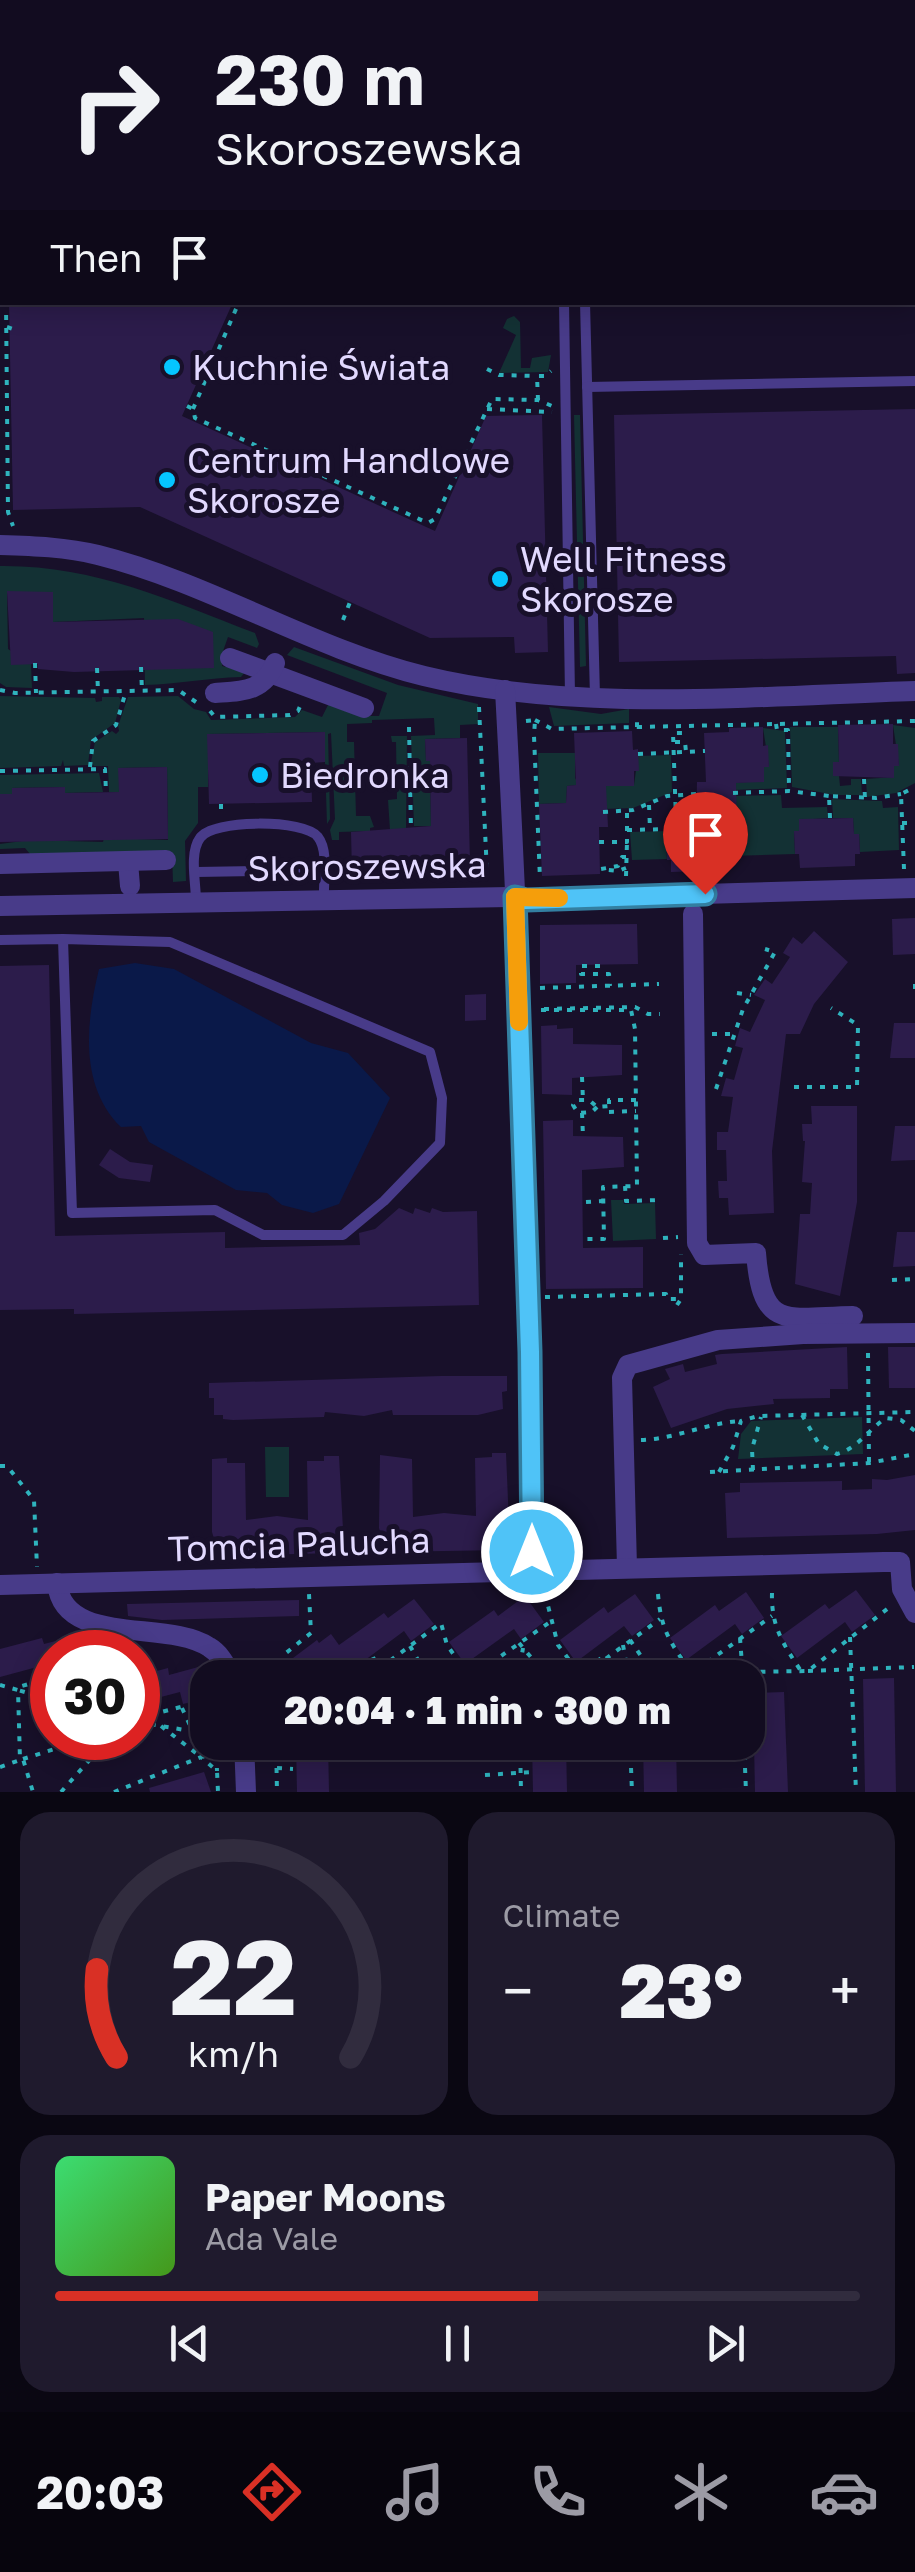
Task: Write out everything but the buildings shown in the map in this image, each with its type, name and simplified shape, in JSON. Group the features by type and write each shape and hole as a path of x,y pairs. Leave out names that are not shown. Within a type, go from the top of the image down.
{"street":[{"path":"0,546 53,547 96,554 142,568 393,667 504,690 595,698 915,691"},
{"path":"230,658 273,667 364,708"},
{"path":"213,702 252,690 273,667"},
{"path":"504,690 530,1352 532,1570"},
{"path":"0,864 166,860"},
{"path":"128,862 130,894"},
{"name":"Skoroszewska","path":"0,906 130,894 196,900 526,900 915,888"},
{"path":"693,914 697,1243 704,1254 756,1253 758,1287 766,1305 780,1316 853,1316"},
{"path":"626,1567 622,1378 628,1365 718,1340 915,1333"},
{"name":"Tomcia Palucha","path":"0,1585 907,1562 902,1590 906,1607"},
{"path":"57,1583 64,1607 82,1620 197,1641 223,1660"},
{"path":"245,1760 246,1792"}],"lane":[{"path":"564,305 570,696"},
{"path":"586,305 595,698"},
{"path":"588,387 915,381"},
{"path":"196,900 195,855 200,838 222,826 305,826 320,839 324,899"},
{"path":"196,872 323,870"},
{"path":"0,940 63,939 170,942 430,1052 442,1098 440,1143 384,1201 343,1234 263,1234 215,1210 72,1213 63,939"}],"path":[{"path":"6,305 7,512 11,523 19,528"},
{"path":"237,305 190,408 194,418 424,524 437,520 451,488 483,420 487,409 492,399 546,401 552,410 510,414 487,409"},
{"path":"6,326 19,331"},
{"path":"487,369 499,375 536,376 549,373 554,363"},
{"path":"530,414 536,376"},
{"path":"343,620 350,602"},
{"path":"34,663 36,693"},
{"path":"141,667 142,691"},
{"path":"98,668 98,692"},
{"path":"0,690 178,690 213,702 211,715 215,717 290,715 298,712 304,697"},
{"path":"90,769 93,742 115,730 126,691"},
{"path":"636,698 637,727"},
{"path":"535,720 539,879"},
{"path":"516,721 535,720 552,729 915,721"},
{"path":"776,724 777,730 788,730 789,791"},
{"path":"676,820 673,733 683,732 683,726"},
{"path":"409,727 410,831"},
{"path":"675,742 685,742 686,752"},
{"path":"638,754 705,751"},
{"path":"62,760 62,770"},
{"path":"0,771 105,768 106,792"},
{"path":"864,779 865,798"},
{"path":"733,793 789,791 865,798 901,794 915,787"},
{"path":"603,812 627,811 674,794 696,794"},
{"path":"901,794 904,868"},
{"path":"829,796 830,818"},
{"path":"649,805 650,829"},
{"path":"626,876 627,811"},
{"path":"902,824 915,823"},
{"path":"627,830 670,829"},
{"path":"599,842 627,842"},
{"path":"626,856 618,866 601,869 626,868"},
{"path":"411,863 411,882"},
{"path":"714,1093 752,994 775,952 765,948"},
{"path":"600,966 581,966 581,974 610,974 610,986"},
{"path":"541,988 659,984"},
{"path":"915,984 915,996"},
{"path":"737,993 752,994"},
{"path":"584,1239 604,1239 603,1187 637,1186 632,1010 542,1010 634,1007 648,1014 660,1014"},
{"path":"794,1087 857,1087 858,1025 832,1008"},
{"path":"712,1034 736,1034"},
{"path":"582,1077 583,1100"},
{"path":"597,1107 594,1101 583,1100 574,1105 578,1113 609,1106"},
{"path":"636,1100 609,1100 610,1112 636,1111"},
{"path":"582,1112 583,1136"},
{"path":"625,1186 626,1201 662,1200"},
{"path":"586,1202 603,1201"},
{"path":"663,1238 681,1237"},
{"path":"678,1305 682,1298 681,1252"},
{"path":"892,1280 915,1279"},
{"path":"546,1298 666,1294 667,1299 682,1298"},
{"path":"868,1350 869,1463"},
{"path":"632,1440 662,1439 715,1422 761,1416 915,1412"},
{"path":"802,1414 819,1444 837,1454 852,1448 868,1429 893,1414"},
{"path":"893,1414 915,1431"},
{"path":"753,1470 752,1448 761,1416"},
{"path":"719,1472 741,1421"},
{"path":"710,1472 869,1463 915,1454"},
{"path":"0,1466 7,1466 34,1500 37,1572"},
{"path":"285,1660 286,1653 311,1633 309,1584"},
{"path":"772,1593 772,1616 778,1637 804,1671"},
{"path":"545,1594 558,1645 570,1660"},
{"path":"658,1594 667,1639 682,1660"},
{"path":"804,1671 850,1637 906,1607"},
{"path":"710,1660 772,1616"},
{"path":"599,1660 660,1619"},
{"path":"496,1660 550,1622"},
{"path":"390,1660 441,1623 447,1644 458,1660"},
{"path":"850,1637 856,1792"},
{"path":"740,1638 741,1660"},
{"path":"630,1640 644,1660"},
{"path":"409,1645 418,1660"},
{"path":"521,1645 533,1660"},
{"path":"520,1660 521,1645"},
{"path":"623,1645 625,1660"},
{"path":"823,1659 830,1670"},
{"path":"765,1673 914,1668"},
{"path":"30,1684 18,1690 22,1760 33,1792"},
{"path":"0,1686 30,1694"},
{"path":"160,1714 190,1705"},
{"path":"182,1707 190,1724"},
{"path":"160,1725 190,1731"},
{"path":"160,1725 190,1748"},
{"path":"0,1767 30,1757"},
{"path":"61,1792 89,1760"},
{"path":"114,1792 194,1760"},
{"path":"205,1760 218,1771"},
{"path":"217,1760 218,1792"},
{"path":"277,1760 277,1792"},
{"path":"520,1760 521,1792"},
{"path":"631,1760 632,1792"},
{"path":"745,1760 746,1792"},
{"path":"277,1768 293,1769"},
{"path":"486,1774 531,1772"}],"green space":[{"path":"514,316 520,322 521,368 530,368 532,358 551,355 548,372 499,373 516,335 503,328 507,319"},
{"path":"574,415 580,415 586,666 580,667"},
{"path":"0,566 68,571 130,587 255,633 259,644 257,648 228,637 222,666 245,672 241,677 145,685 144,618 53,622 52,592 7,593 8,649 31,664 32,688 6,687 0,683"},
{"path":"294,647 398,685 478,704 478,724 460,725 460,738 425,739 426,760 430,761 431,826 414,826 411,736 435,735 434,718 372,720 347,724 347,742 354,742 356,816 370,816 374,827 370,831 339,832 339,840 332,840 330,830 335,819 331,733 327,824 324,732 208,734 208,787 198,787 198,823 185,841 186,881 173,882 172,853 30,854 25,848 0,849 0,844 30,840 168,840 167,767 119,768 119,792 109,792 108,766 94,766 91,762 95,742 119,731 128,697 178,696 194,709 206,712 211,720 295,717 302,710 322,717 329,703 363,716 379,716 387,693 287,655"},
{"path":"0,696 121,700 115,723 91,740 88,765 64,766 63,760 61,766 0,768"},
{"path":"549,707 601,714 629,709 629,723 554,726"},
{"path":"893,725 915,728 915,783 896,793 867,797 866,779 894,777 894,766 899,765"},
{"path":"790,727 838,727 839,762 833,763 833,776 839,776 840,786 851,785 851,779 861,779 862,795 835,795 792,787"},
{"path":"763,728 785,731 787,788 733,790 733,783 764,781 764,767 769,766"},
{"path":"391,736 407,736 406,830 390,830 388,800 397,799 396,742 392,742"},
{"path":"538,753 575,753 575,778 579,785 567,786 566,803 539,804"},
{"path":"671,755 672,792 633,808 603,809 606,786 634,785 638,756"},
{"path":"99,773 103,792 65,793 65,787 12,788 12,794 0,794 0,775"},
{"path":"781,795 782,808 827,807 828,818 799,820 799,831 794,832 795,854 730,856 728,823 737,823 733,796"},
{"path":"832,799 882,801 883,808 898,807 899,850 860,852 853,818 833,818"},
{"path":"670,831 671,837 666,838 667,859 632,860 630,832"},
{"path":"611,1200 623,1200 624,1204 655,1203 656,1239 613,1241"},
{"path":"862,1417 863,1454 738,1459 741,1434 751,1421"},
{"path":"265,1447 289,1447 289,1497 266,1497"}],"water":[{"path":"135,963 174,969 311,1043 348,1053 390,1098 339,1204 313,1213 282,1205 267,1193 236,1190 149,1142 141,1126 121,1127 107,1111 92,1073 91,1010 99,969"}],"slow traffic":[{"path":"519,1022 515,897 559,898"}],"place":[{"name":"Kuchnie Świata","path":"172,367"},
{"name":"Centrum Handlowe Skorosze","path":"167,480"},
{"name":"Well Fitness Skorosze","path":"500,579"},
{"name":"Biedronka","path":"260,775"}],"route":[{"path":"532,1552 530,1352 515,897 526,900 705,894"}]}
